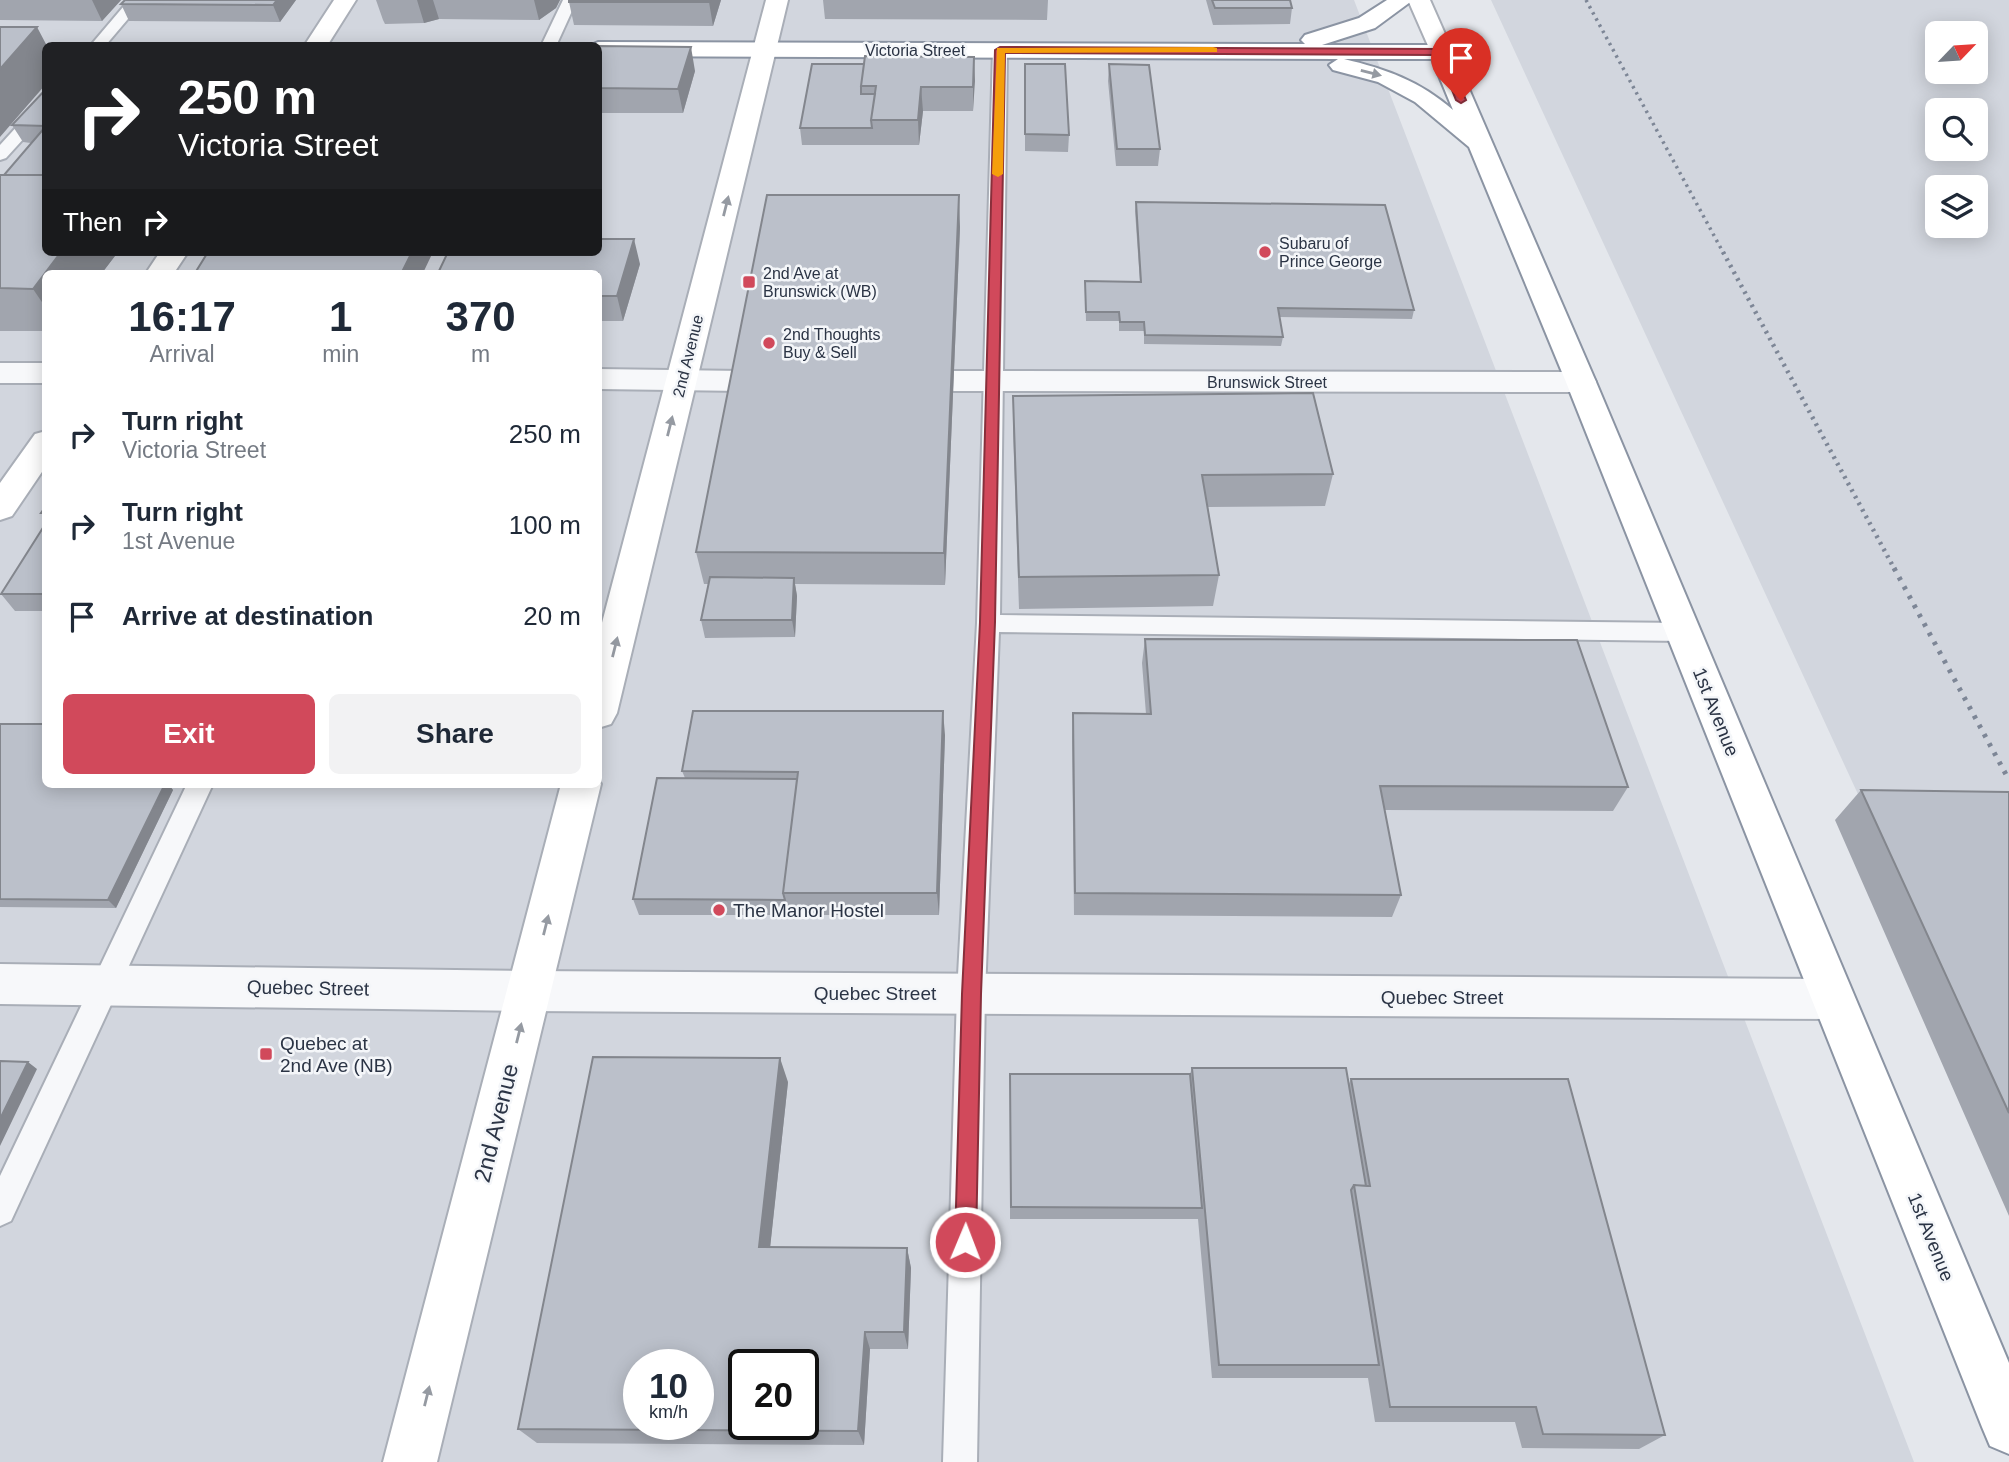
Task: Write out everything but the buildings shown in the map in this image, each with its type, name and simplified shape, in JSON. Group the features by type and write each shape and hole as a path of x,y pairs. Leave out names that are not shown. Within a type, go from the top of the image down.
{"main road":[{"path":"317,42 345,0"},
{"name":"2nd Avenue","path":"602,697 777,0"},
{"path":"1281,50 1367,23 1402,0"},
{"name":"1st Avenue","path":"1419,0 1581,382 2009,1427"},
{"name":"Victoria Street","path":"602,49 1441,52"},
{"path":"1281,50 1386,77 1424,97 1481,147"},
{"path":"0,508 42,447"},
{"name":"2nd Avenue","path":"410,1462 580,788"}],"street":[{"path":"0,373 42,373"},
{"path":"602,379 743,381"},
{"name":"Brunswick Street","path":"954,381 1581,382"},
{"name":"Quebec Street","path":"0,984 529,991 1833,999"}],"lane":[{"path":"100,42 137,0"},
{"path":"550,42 570,0"},
{"path":"960,1462 971,994 988,622 1000,50"},
{"path":"0,155 42,108"},
{"path":"988,622 1683,632"},
{"path":"0,1210 198,788"}],"shaded area":[{"path":"0,0 1354,0 1914,1462 0,1462"},
{"path":"1491,0 2009,0 2009,1121"}],"railway":[{"path":"1586,0 1724,254"},
{"path":"1723,252 1895,570"},
{"path":"1894,568 2009,780"}],"slow traffic":[{"path":"998,174 1000,50 1213,50"}],"place":[{"name":"Subaru of Prince George","path":"1265,252"},
{"name":"2nd Ave at Brunswick (WB)","path":"749,282"},
{"name":"2nd Thoughts Buy & Sell","path":"769,343"},
{"name":"The Manor Hostel","path":"719,910"},
{"name":"Quebec at 2nd Ave (NB)","path":"266,1054"}],"route":[{"path":"965,1242 971,994 988,622 1000,50 1441,52 1461,100"}]}
